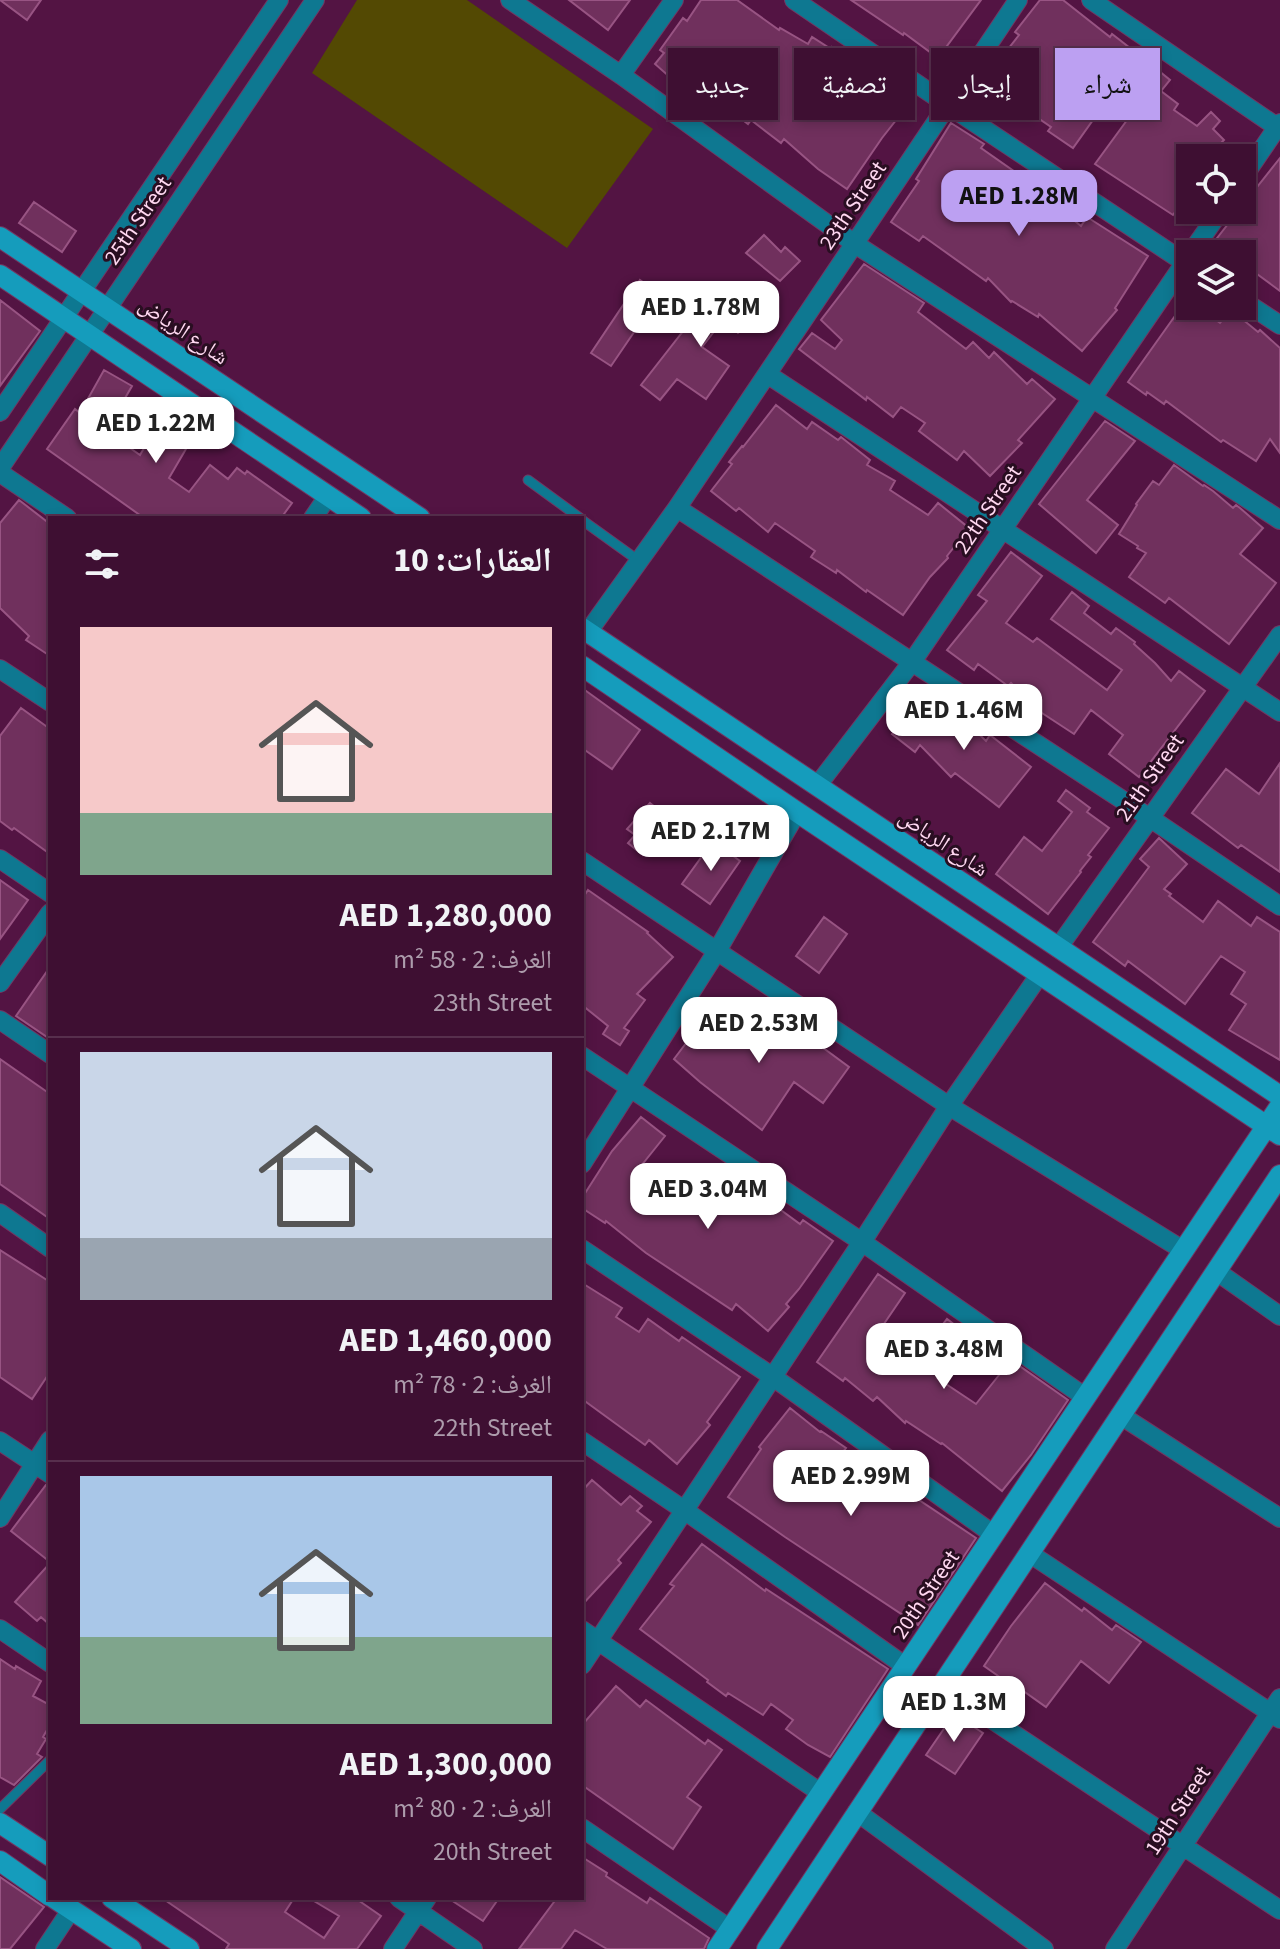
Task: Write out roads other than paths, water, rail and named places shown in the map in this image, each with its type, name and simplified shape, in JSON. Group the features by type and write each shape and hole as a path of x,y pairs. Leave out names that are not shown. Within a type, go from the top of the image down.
{"main road":[{"name":"شارع الرياض","path":"0,237 417,516"},
{"path":"0,275 358,516"},
{"name":"شارع الرياض","path":"585,630 1280,1096"},
{"path":"584,667 1273,1131"},
{"name":"20th Street","path":"717,1949 1183,1250 1273,1131 1280,1106"},
{"path":"767,1949 1280,1175"},
{"path":"0,1823 47,1848"},
{"path":"0,1861 48,1894"},
{"path":"56,1900 131,1949"},
{"path":"115,1900 189,1949"}],"street":[{"name":"25th Street","path":"0,412 279,0"},
{"name":"25th Street","path":"0,470 315,0"},
{"path":"510,0 621,75 855,244 1280,520"},
{"path":"621,75 674,0"},
{"path":"794,0 931,93"},
{"name":"23th Street","path":"986,48 1018,0"},
{"path":"1091,0 1279,126 1256,159"},
{"name":"23th Street","path":"585,630 677,508 938,120"},
{"path":"971,120 1176,251"},
{"name":"22th Street","path":"817,786 912,662 1176,278"},
{"path":"1256,309 1280,325"},
{"path":"767,374 1280,712"},
{"path":"0,470 64,516"},
{"path":"314,516 328,496"},
{"path":"677,508 1280,906"},
{"name":"21th Street","path":"1058,948 1280,635"},
{"path":"0,669 48,701"},
{"path":"584,1161 717,951 797,812"},
{"path":"0,859 48,892"},
{"path":"584,862 949,1106 1183,1250"},
{"path":"0,983 48,916"},
{"path":"584,1658 590,1636 684,1510 949,1106 1040,974"},
{"path":"0,1020 48,1053"},
{"path":"584,1057 862,1242 1085,1397"},
{"path":"0,1213 48,1247"},
{"path":"584,1250 773,1377 993,1534"},
{"path":"1216,1271 1280,1316"},
{"path":"1120,1415 1280,1518"},
{"path":"0,1441 43,1470"},
{"path":"584,1442 905,1666"},
{"path":"0,1518 43,1470 48,1449"},
{"path":"1029,1553 1277,1710"},
{"path":"0,1629 48,1662"},
{"path":"590,1636 821,1793"},
{"path":"941,1686 1280,1910"},
{"name":"19th Street","path":"1115,1949 1277,1710"},
{"path":"857,1812 1044,1949"},
{"path":"584,1829 730,1929"},
{"path":"393,1949 423,1904 473,1949"},
{"path":"45,1949 71,1910"}],"lane":[{"path":"528,480 577,516"},
{"path":"584,521 639,561"},
{"path":"0,1809 48,1762"}]}
